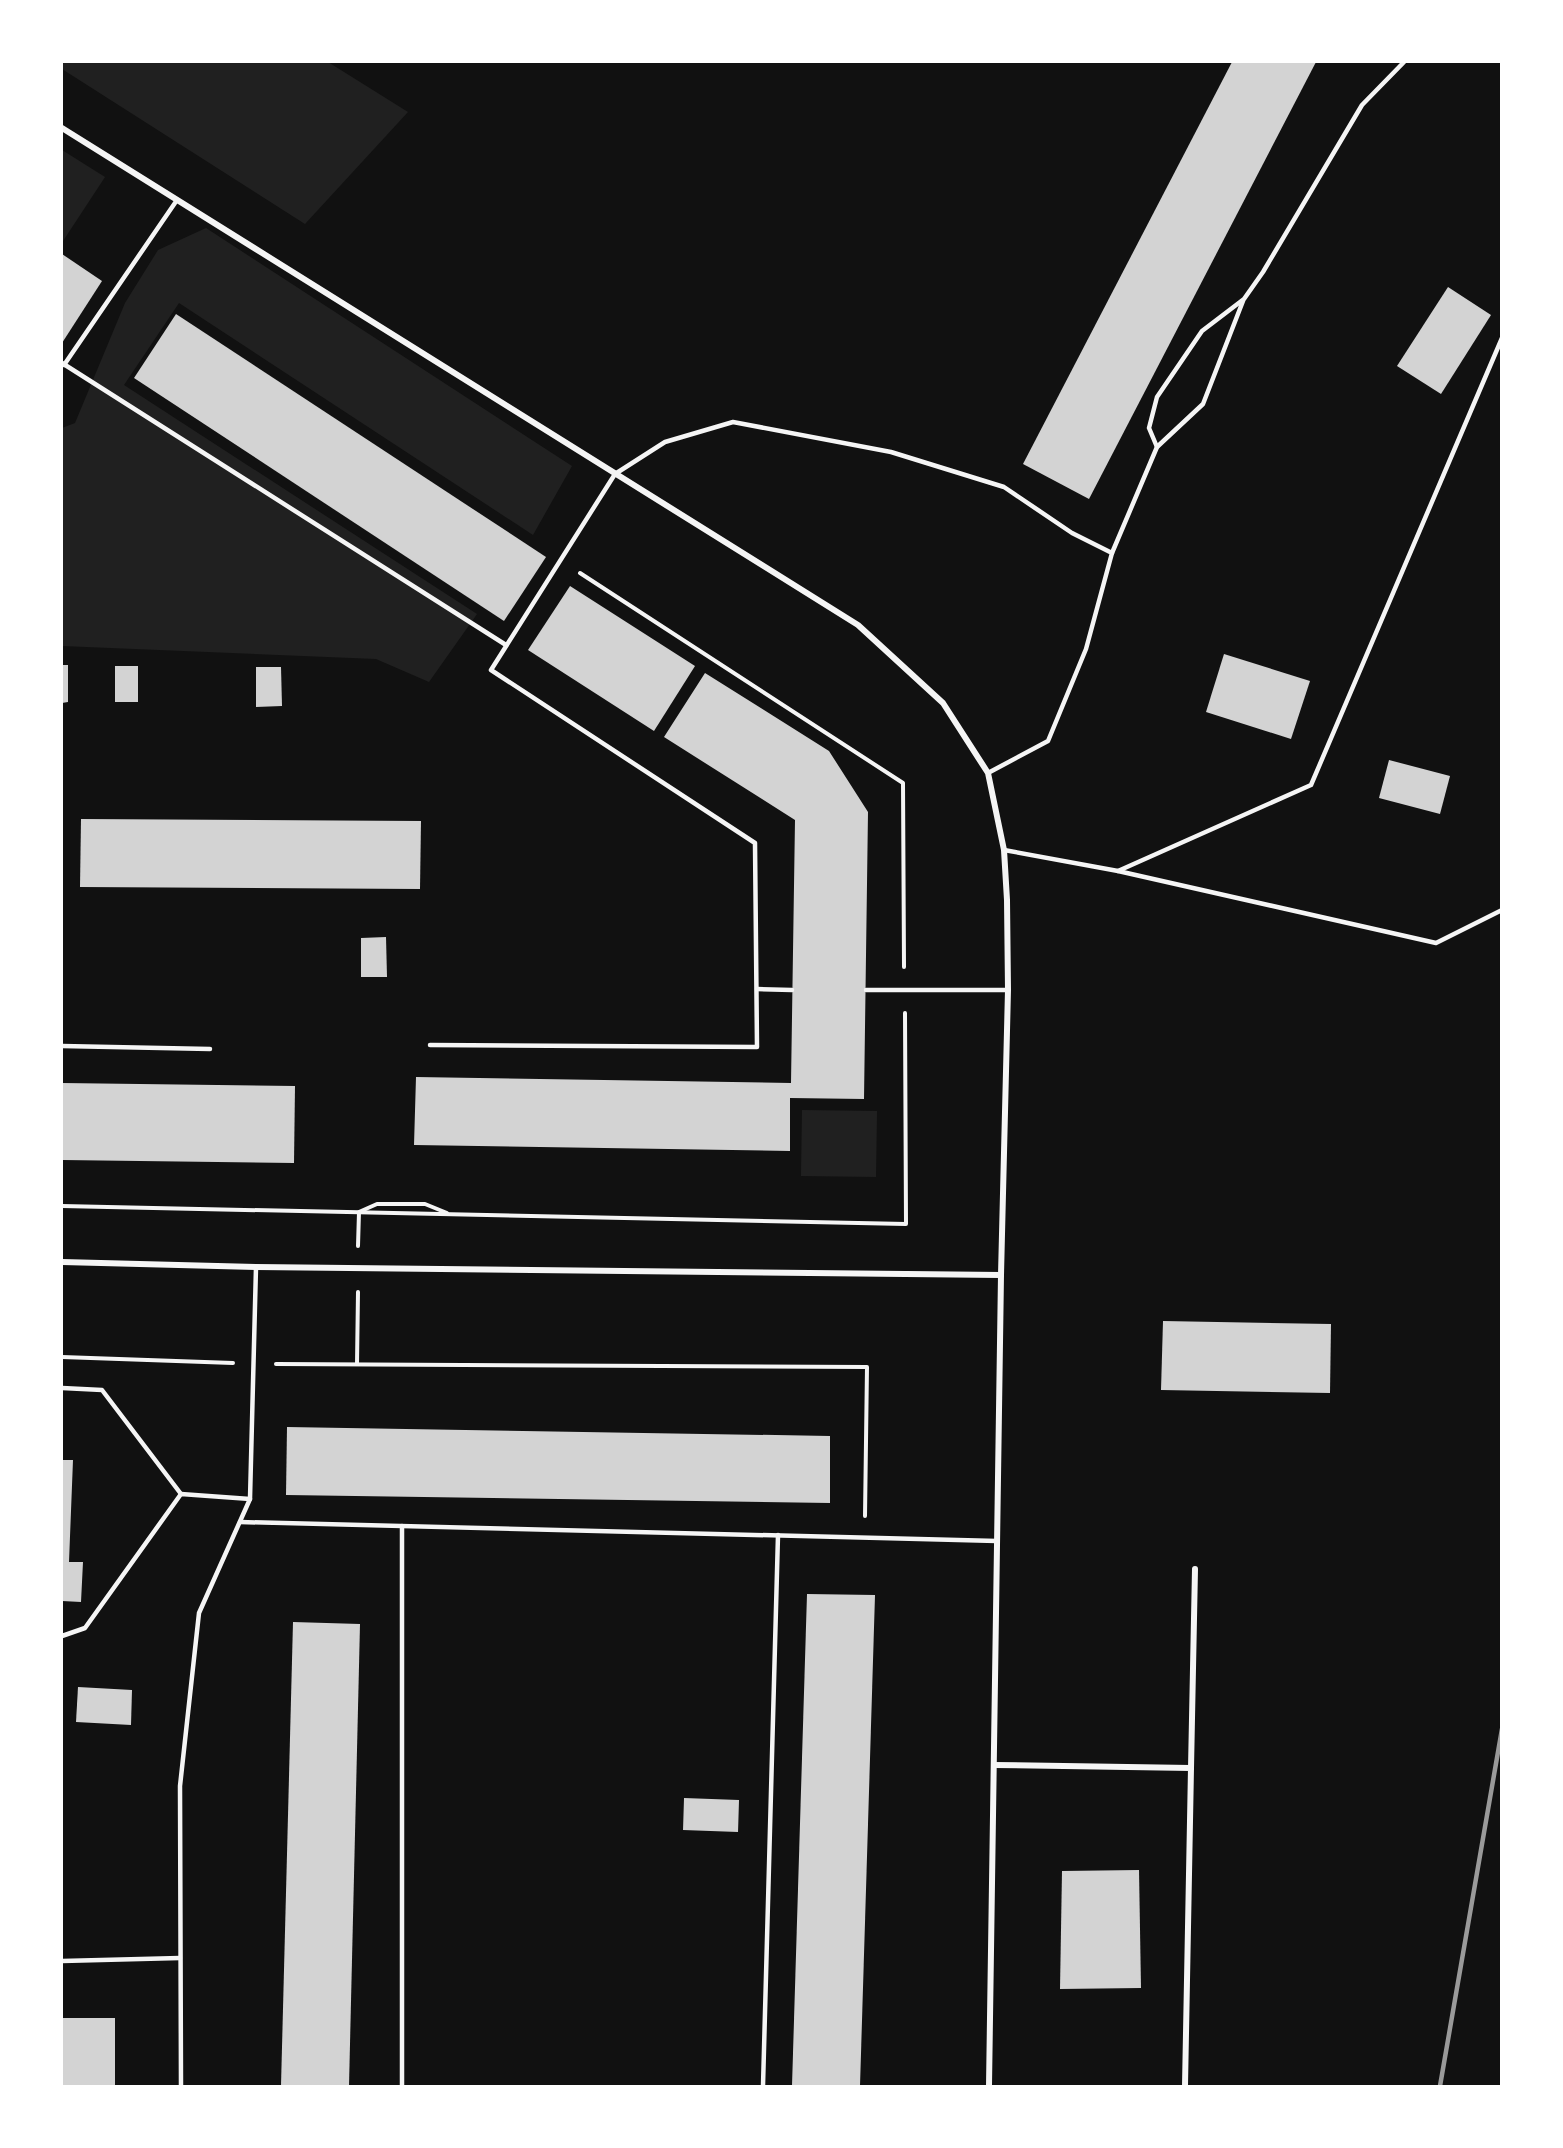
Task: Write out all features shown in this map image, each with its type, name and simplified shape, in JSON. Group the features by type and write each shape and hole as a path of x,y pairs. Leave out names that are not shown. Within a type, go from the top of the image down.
{"street":[{"path":"62,128 858,625 943,702 988,773 1004,850 1008,990 1001,1275 989,2086"},
{"path":"62,1262 256,1267 1001,1275"},
{"path":"1185,2086 1195,1569"},
{"path":"994,1765 1191,1768"}],"lane":[{"path":"988,773 1048,741 1086,649 1112,553 1157,447 1203,404 1244,299 1263,272 1362,105 1404,62"},
{"path":"177,200 63,364 506,645"},
{"path":"1157,447 1149,428 1157,397 1202,331 1244,299"},
{"path":"1118,871 1311,785 1502,338"},
{"path":"430,1045 757,1047 755,843 491,670 615,474 665,442 733,422 891,452 1004,487 1072,533 1112,553"},
{"path":"1004,850 1118,871 1436,943 1502,910"},
{"path":"757,989 792,990"},
{"path":"866,990 1008,990"},
{"path":"62,1046 210,1049"},
{"path":"181,2086 180,1786 200,1613 250,1499 256,1267"},
{"path":"62,1388 102,1390 181,1494 250,1499"},
{"path":"62,1636 85,1628 181,1494"},
{"path":"240,1522 997,1541"},
{"path":"402,1526 402,2086"},
{"path":"763,2086 778,1535"},
{"path":"62,1960 180,1958"}],"path":[{"path":"359,1212 377,1204 425,1204 450,1214"},
{"path":"62,1206 423,1214"},
{"path":"62,1357 254,1364 867,1367 865,1537"}],"shaded area":[{"path":"62,62 328,62 408,112 305,224 62,69"},
{"path":"62,150 105,177 63,241 62,240"},
{"path":"206,228 572,466 533,535 179,303 124,385 477,614 429,682 376,659 62,646 62,428 75,423 125,303 158,250"},
{"path":"802,1110 877,1111 876,1177 801,1176"}],"building":[{"path":"1232,62 1316,62 1089,499 1023,464"},
{"path":"62,254 102,281 62,343"},
{"path":"1448,287 1491,315 1441,394 1397,366"},
{"path":"176,314 546,557 504,621 134,378"},
{"path":"570,586 695,666 654,731 528,650"},
{"path":"1224,654 1310,681 1291,739 1206,712"},
{"path":"62,665 68,665 68,702 62,703"},
{"path":"115,666 138,666 138,702 115,702"},
{"path":"256,667 281,667 282,706 256,707"},
{"path":"705,673 829,751 868,812 864,1099 790,1098 790,1151 414,1145 416,1077 791,1083 795,820 664,737"},
{"path":"1389,760 1450,776 1440,814 1379,798"},
{"path":"81,819 421,821 420,889 80,887"},
{"path":"386,937 387,977 361,977 361,938"},
{"path":"62,1083 295,1086 294,1163 62,1160"},
{"path":"1163,1321 1331,1324 1330,1393 1161,1390"},
{"path":"287,1427 830,1436 830,1503 286,1495"},
{"path":"62,1460 73,1460 69,1562 83,1562 81,1602 62,1601"},
{"path":"807,1594 875,1595 860,2086 792,2086"},
{"path":"293,1622 360,1624 349,2086 281,2086"},
{"path":"78,1687 132,1690 131,1725 76,1722"},
{"path":"684,1798 739,1800 738,1832 683,1830"},
{"path":"1139,1870 1141,1988 1060,1989 1062,1871"},
{"path":"62,2018 115,2018 115,2086 62,2086"}],"railway":[{"path":"1440,2086 1502,1729"}]}
